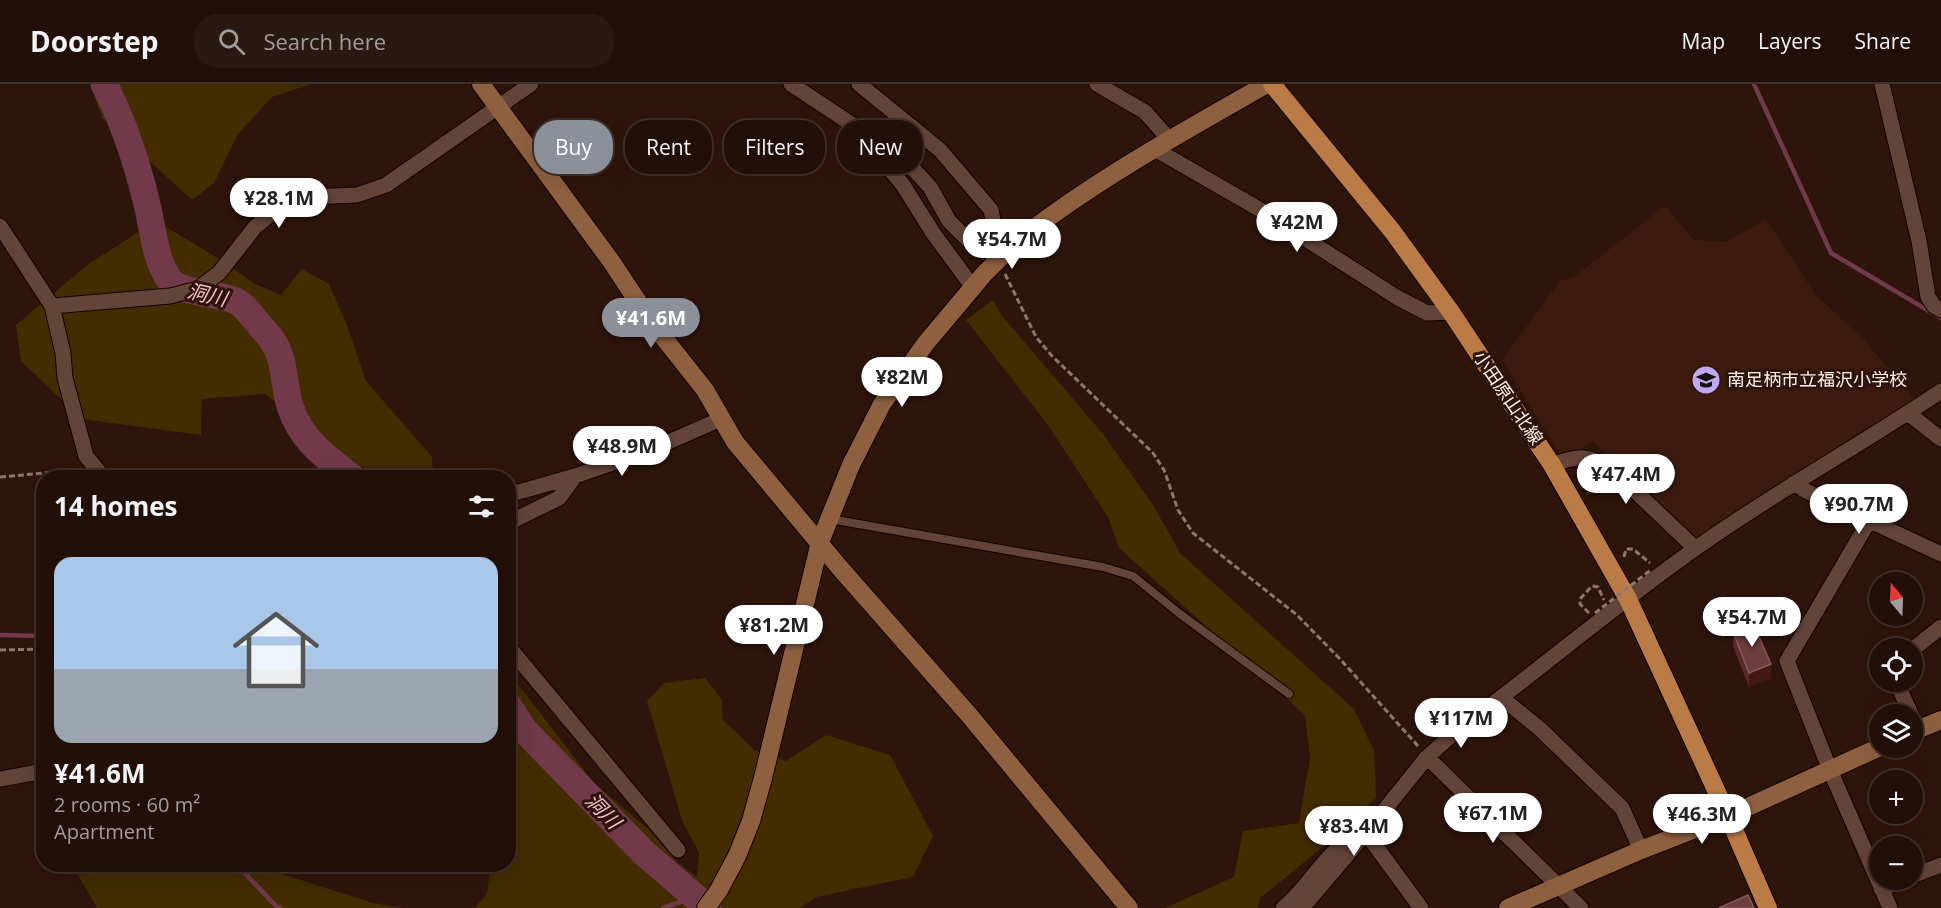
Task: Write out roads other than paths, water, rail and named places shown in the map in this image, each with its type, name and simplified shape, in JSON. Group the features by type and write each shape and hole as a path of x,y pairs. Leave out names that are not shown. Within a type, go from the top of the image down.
{"main road":[{"name":"小田原山北線","path":"1272,84 1393,232 1451,312 1552,465 1628,599 1768,908"}],"street":[{"path":"481,84 611,261 652,322 705,390 735,442 848,577 969,715 1129,908"},
{"path":"52,306 170,296 198,289 219,273 255,227 276,210 309,197 357,195 386,185 531,84"},
{"path":"791,84 846,120"},
{"path":"860,84 904,120"},
{"path":"1097,84 1145,112 1161,143 1259,209 1398,298 1427,313 1451,312"},
{"path":"706,908 719,890 751,821 820,542 851,465 882,404 926,343 978,280 1015,243 1045,219 1161,143 1267,84"},
{"path":"1882,84 1919,241 1928,297 1934,306 1941,310"},
{"path":"917,174 930,188 949,221 969,240 987,238 994,225 991,210 940,150 923,136"},
{"path":"894,174 933,233 978,280"},
{"path":"0,226 52,306 63,353 65,378 80,435 86,456 98,470"},
{"path":"1302,908 1427,757 1453,734 1502,698 1598,616 1628,599 1653,574 1941,391"},
{"path":"1908,413 1941,440"},
{"path":"516,493 575,476 650,450 721,419"},
{"path":"1552,465 1572,457 1589,457 1601,462 1614,471 1695,548"},
{"path":"516,519 559,498 575,476"},
{"path":"1794,483 1941,554"},
{"path":"1869,521 1787,661 1869,861"},
{"path":"1923,641 1941,627"},
{"path":"516,656 678,850"},
{"path":"1502,698 1540,729 1622,808 1641,850"},
{"path":"1923,723 1941,720"},
{"path":"1508,908 1641,850 1728,816 1869,752"},
{"path":"1427,757 1581,908"},
{"path":"0,779 36,772"},
{"path":"1283,908 1340,846 1354,836 1366,833"},
{"path":"1366,833 1421,908"},
{"path":"1923,872 1941,865"},
{"path":"1881,890 1890,908"}],"lane":[{"path":"829,519 1103,567 1132,576 1289,694"}],"waterway":[{"name":"洞川","path":"104,84 133,155 146,200 157,253 165,273 175,285 236,301 247,310 277,349 283,366 290,406 300,428 315,447 343,470"},
{"path":"1754,84 1831,253 1941,318"},
{"path":"0,635 36,636"},
{"name":"洞川","path":"516,718 524,730 644,853 708,908"},
{"path":"244,872 280,908"},
{"path":"663,908 695,897"}],"place":[{"name":"南足柄市立福沢小学校","path":"1706,380"}]}
